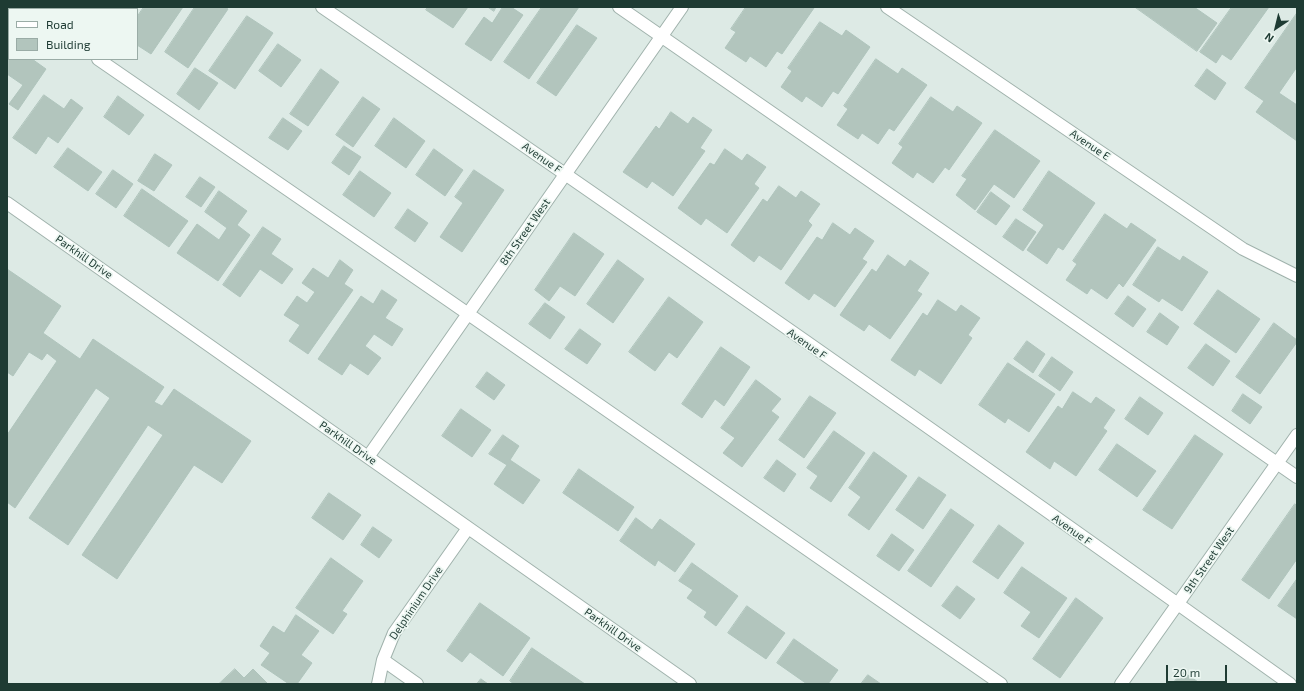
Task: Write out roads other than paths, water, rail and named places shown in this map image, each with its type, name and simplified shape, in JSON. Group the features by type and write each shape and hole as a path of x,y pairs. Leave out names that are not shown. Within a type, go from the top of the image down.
{"street":[{"name":"Avenue F","path":"322,7 566,174 1290,684"},
{"path":"619,7 1297,477"},
{"name":"8th Street West","path":"368,457 682,7"},
{"name":"Avenue E","path":"887,7 1243,249 1297,276"},
{"path":"99,60 1001,684"},
{"name":"Parkhill Drive","path":"7,203 690,684"},
{"name":"9th Street West","path":"1121,684 1297,435"},
{"name":"Delphinium Drive","path":"378,684 383,660 394,633 468,528"},
{"path":"383,660 417,684"}]}
